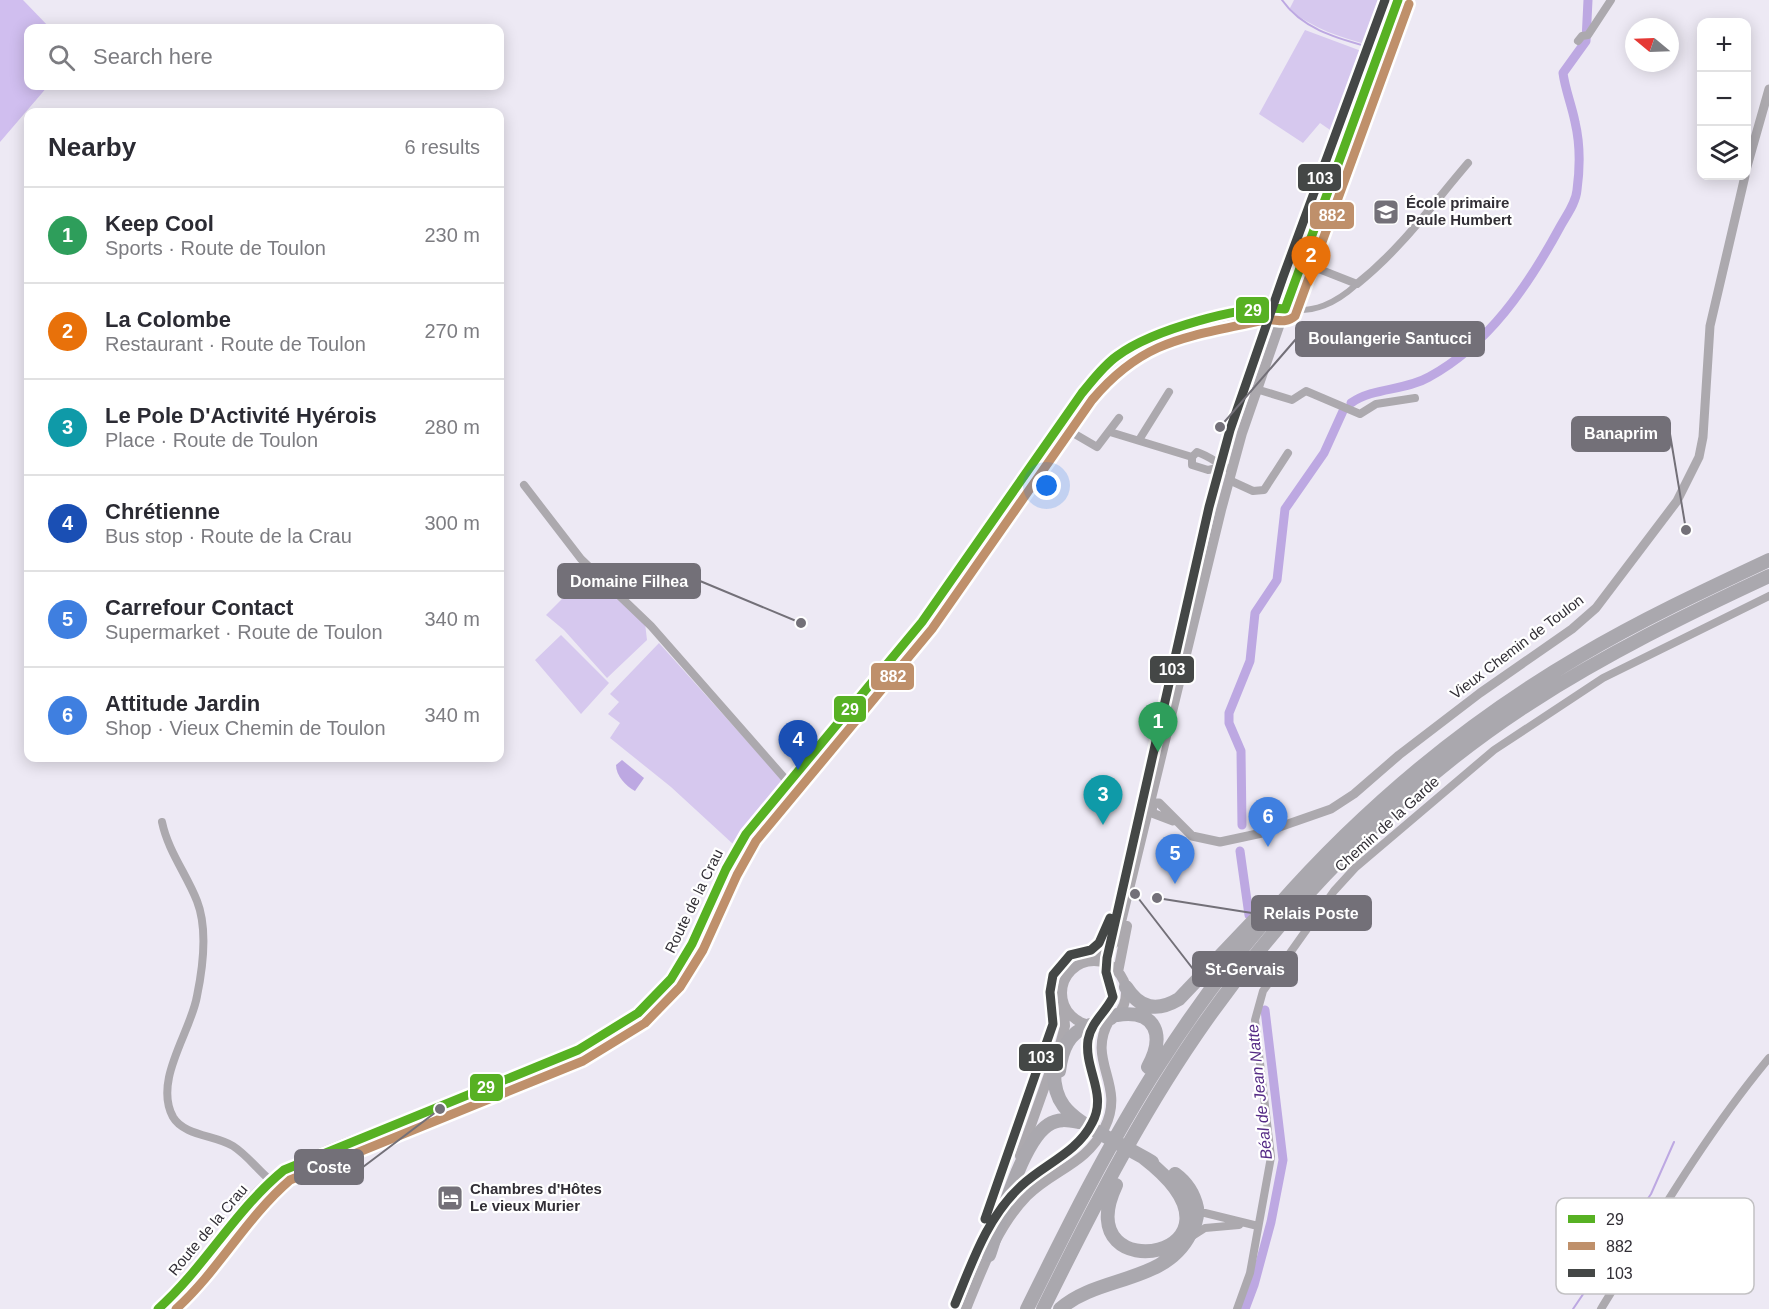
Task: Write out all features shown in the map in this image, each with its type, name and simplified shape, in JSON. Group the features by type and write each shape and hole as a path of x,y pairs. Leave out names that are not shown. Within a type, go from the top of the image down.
{"highway":[{"path":"1126,987 1134,999 1149,1007 1165,1006 1179,999 1320,852 1469,730 1569,662 1657,614 1769,560"},
{"path":"1043,1309 1131,1142 1195,1037 1242,972 1325,876 1406,799 1477,741 1529,704 1658,629 1769,576"},
{"path":"1027,1309 1126,1120 1192,1015 1264,922 1364,815"},
{"path":"1195,1219 1170,1245 1153,1253 1143,1253 1118,1241 1110,1227 1107,1211 1124,1167 1184,1066 1238,989 1325,876"},
{"path":"1019,1309 1082,1183 1156,1053 1157,1033 1147,1019 1131,1013 1113,1018"},
{"path":"1079,1122 1061,1091 1059,1070 1068,1040 1074,1033 1090,1025"},
{"path":"1055,1059 1056,1094 1064,1109 1079,1122 1183,1181 1193,1196 1195,1219 1187,1240 1173,1256 1161,1264 1085,1293 1070,1300 1060,1309"},
{"path":"989,1255 1031,1143 1049,1124 1059,1120 1079,1122"},
{"path":"1142,1157 1174,1184 1195,1219"}],"main road":[{"path":"1118,972 1228,472 1294,281 1398,0"},
{"path":"1268,307 1294,281"},
{"name":"Route de la Crau","path":"158,1309 191,1276 250,1201 270,1180 307,1159 440,1109 564,1057 595,1043 631,1020 671,979 688,951 733,854 788,782 922,622 1082,393 1102,369 1119,354 1150,337 1268,307 1285,309"},
{"path":"1097,961 1114,943 1120,926 1153,808 1155,784 1180,688"},
{"path":"1097,961 1112,966 1126,987 1123,1007 1102,1034 1100,1047 1112,1091 1111,1109 1104,1127 1087,1154 1027,1196 1008,1222 989,1255 966,1309 1065,1026 1064,981 1077,965 1097,961"},
{"path":"1063,1002 1073,1017 1090,1025 1113,1018"}],"street":[{"path":"1582,37 1611,0"},
{"path":"1751,152 1769,89"},
{"path":"1285,309 1308,311 1324,306 1382,265 1468,163"},
{"name":"Vieux Chemin de Toulon","path":"1153,808 1176,822 1192,836 1220,842 1262,833 1331,809 1354,794 1399,755 1480,693 1572,629 1596,608 1677,501 1699,457 1703,437 1710,326 1744,180"},
{"path":"1301,262 1357,284"},
{"path":"1256,389 1292,400 1306,391 1360,414 1376,404 1415,398"},
{"path":"1139,440 1169,392"},
{"path":"1024,477 1036,482 1067,435 1073,433 1097,447 1119,418"},
{"path":"1110,432 1192,457"},
{"path":"1228,472 1208,470 1192,465 1192,457 1197,452 1213,457 1228,472 1254,491 1264,490 1288,453"},
{"path":"524,484 581,559 651,626 788,782"},
{"name":"Chemin de la Garde","path":"1237,1309 1250,1273 1271,1157 1255,1020 1257,1003 1263,991 1334,891 1389,837 1456,780 1558,706 1643,657 1769,596"},
{"path":"162,822 168,843 198,902 202,925 197,996 168,1086 170,1109 175,1120 184,1129 209,1135 234,1147 270,1180"},
{"path":"1669,1198 1742,1090 1769,1058"},
{"path":"1195,1219 1258,1226"},
{"path":"1195,1219 1258,1226"},
{"path":"1601,1309 1610,1294"}],"shaded area":[{"path":"0,0 23,0 46,24 24,24 24,90 45,90 29,108 24,108 24,114 0,142"},
{"path":"1294,0 1385,0 1370,45 1338,36 1308,22 1289,10"},
{"path":"1305,30 1364,52 1333,132 1320,123 1303,143 1259,114"},
{"path":"589,572 645,623 647,640 607,678 564,630 546,615"},
{"path":"561,635 609,683 581,714 535,660"},
{"path":"659,643 782,780 733,844 671,787 610,738 620,723 608,714 619,702 610,694"},
{"path":"622,760 644,778 635,791 618,773 616,765"}],"waterway":[{"path":"1282,0 1300,18 1321,31 1369,47 1387,0"},
{"name":"Béal de Jean Natte","path":"1351,403 1370,394 1410,385 1450,364 1488,331 1505,312 1548,249 1576,195 1579,164 1578,138 1563,73 1586,41 1588,0"},
{"name":"Béal de Jean Natte","path":"1242,825 1241,751 1229,723 1229,713 1250,661 1255,613 1277,580 1285,509 1324,453 1343,411"},
{"name":"Béal de Jean Natte","path":"1240,851 1249,915"},
{"name":"Béal de Jean Natte","path":"1245,1309 1271,1222 1283,1160 1265,1010"},
{"path":"1648,1198 1674,1142"},
{"path":"1573,1309 1583,1294"}],"transit line":[{"name":"103","path":"955,1304 982,1241 1009,1198 1030,1178 1078,1142 1086,1133 1096,1112 1097,1092 1089,1062 1088,1040 1095,1022 1113,997 1106,972 1107,958 1209,507 1230,430 1283,277 1385,0"},
{"name":"29","path":"158,1309 191,1275 250,1203 284,1170 578,1050 638,1013 671,979 692,944 726,869 746,834 922,622 1082,393 1103,369 1133,346 1174,328 1246,311 1285,309 1398,0"},
{"name":"882","path":"176,1309 206,1278 274,1195 290,1180 583,1061 645,1023 680,987 703,950 737,875 756,841 932,629 1092,400 1111,379 1149,352 1169,343 1190,336 1264,320 1284,321 1295,316 1409,4"},
{"name":"103","path":"985,1219 1053,1024 1050,992 1053,975 1070,955 1091,950 1099,943 1110,918"}],"place":[{"name":"École primaire Paule Humbert","path":"1386,212"},
{"name":"La Colombe","path":"1311,286"},
{"name":"Boulangerie Santucci","path":"1220,427"},
{"name":"Banaprim","path":"1686,530"},
{"name":"Domaine Filhea","path":"801,623"},
{"name":"Keep Cool","path":"1158,752"},
{"name":"Chrétienne","path":"798,770"},
{"name":"Le Pole D'Activité Hyérois","path":"1103,825"},
{"name":"Attitude Jardin","path":"1268,847"},
{"name":"Carrefour Contact","path":"1175,884"},
{"name":"St-Gervais","path":"1135,894"},
{"name":"Relais Poste","path":"1157,898"},
{"name":"Coste","path":"440,1109"},
{"name":"Chambres d'Hôtes Le vieux Murier","path":"450,1198"}]}
